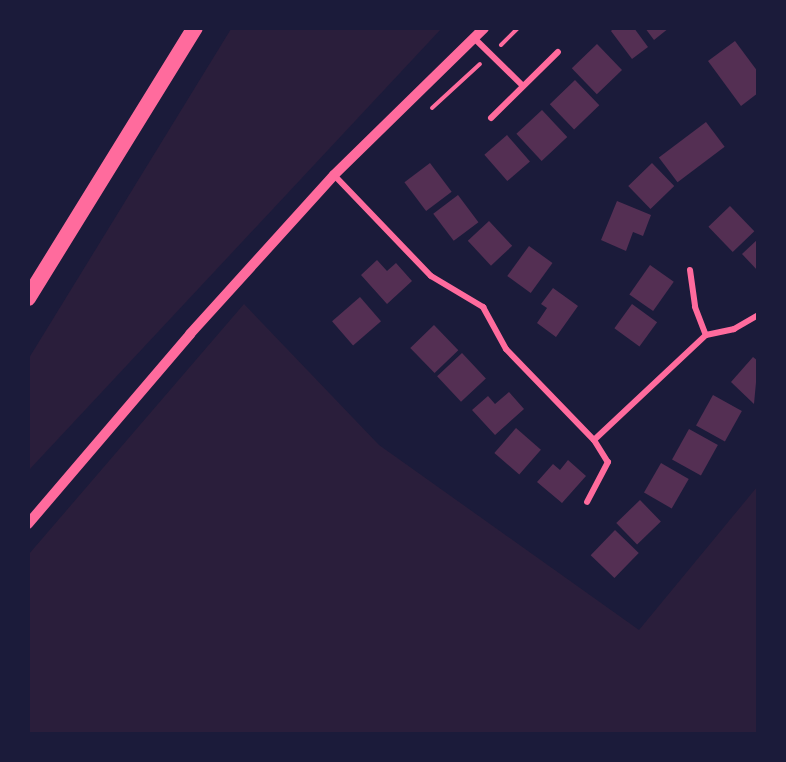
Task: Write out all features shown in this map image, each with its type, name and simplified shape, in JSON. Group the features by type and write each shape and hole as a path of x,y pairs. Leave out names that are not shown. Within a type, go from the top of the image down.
{"highway":[{"path":"28,298 195,28"}],"street":[{"path":"28,524 190,334 334,175 484,28"},
{"path":"474,38 522,85"},
{"path":"492,118 522,85 558,52"},
{"path":"334,175 430,276 483,307 506,349 594,440 608,462 587,502"},
{"path":"690,270 695,307 706,335"},
{"path":"594,440 706,335 734,328 758,315"}],"path":[{"path":"430,110 518,28"}],"shaded area":[{"path":"231,29 441,29 29,470 29,358"},
{"path":"244,304 379,445 639,630 757,487 757,733 29,733 29,554"}],"building":[{"path":"614,28 634,28 648,47 632,59 611,31"},
{"path":"645,28 669,28 654,40"},
{"path":"735,41 758,72 758,93 741,106 708,61"},
{"path":"597,44 622,70 597,94 572,68"},
{"path":"575,80 599,105 574,129 550,104"},
{"path":"542,110 567,137 542,161 516,134"},
{"path":"706,122 725,147 678,182 659,158"},
{"path":"507,135 530,161 507,181 484,155"},
{"path":"430,163 452,192 426,211 404,182"},
{"path":"652,163 674,186 650,209 628,186"},
{"path":"458,195 478,222 454,241 433,214"},
{"path":"617,201 651,215 643,236 633,232 626,251 601,240"},
{"path":"730,206 754,231 733,252 708,227"},
{"path":"489,221 512,246 491,266 468,241"},
{"path":"758,239 758,271 742,254"},
{"path":"529,246 552,263 531,293 507,276"},
{"path":"377,260 387,271 396,263 412,281 387,304 361,275"},
{"path":"650,265 674,282 653,311 629,294"},
{"path":"553,288 578,306 556,337 537,323 547,308 541,304"},
{"path":"360,297 381,321 353,345 332,321"},
{"path":"632,304 657,322 639,346 614,328"},
{"path":"434,325 458,350 435,373 410,348"},
{"path":"462,353 486,379 461,402 437,376"},
{"path":"753,357 758,361 754,404 731,382"},
{"path":"509,392 524,409 495,435 472,410 488,396 495,404"},
{"path":"713,395 742,411 725,442 696,426"},
{"path":"516,428 541,450 519,475 494,453"},
{"path":"689,429 718,445 701,476 672,460"},
{"path":"568,460 586,476 562,503 537,482 553,464 560,470"},
{"path":"661,463 689,479 672,508 644,492"},
{"path":"640,500 661,522 637,545 616,523"},
{"path":"615,530 639,553 614,578 591,555"}]}
